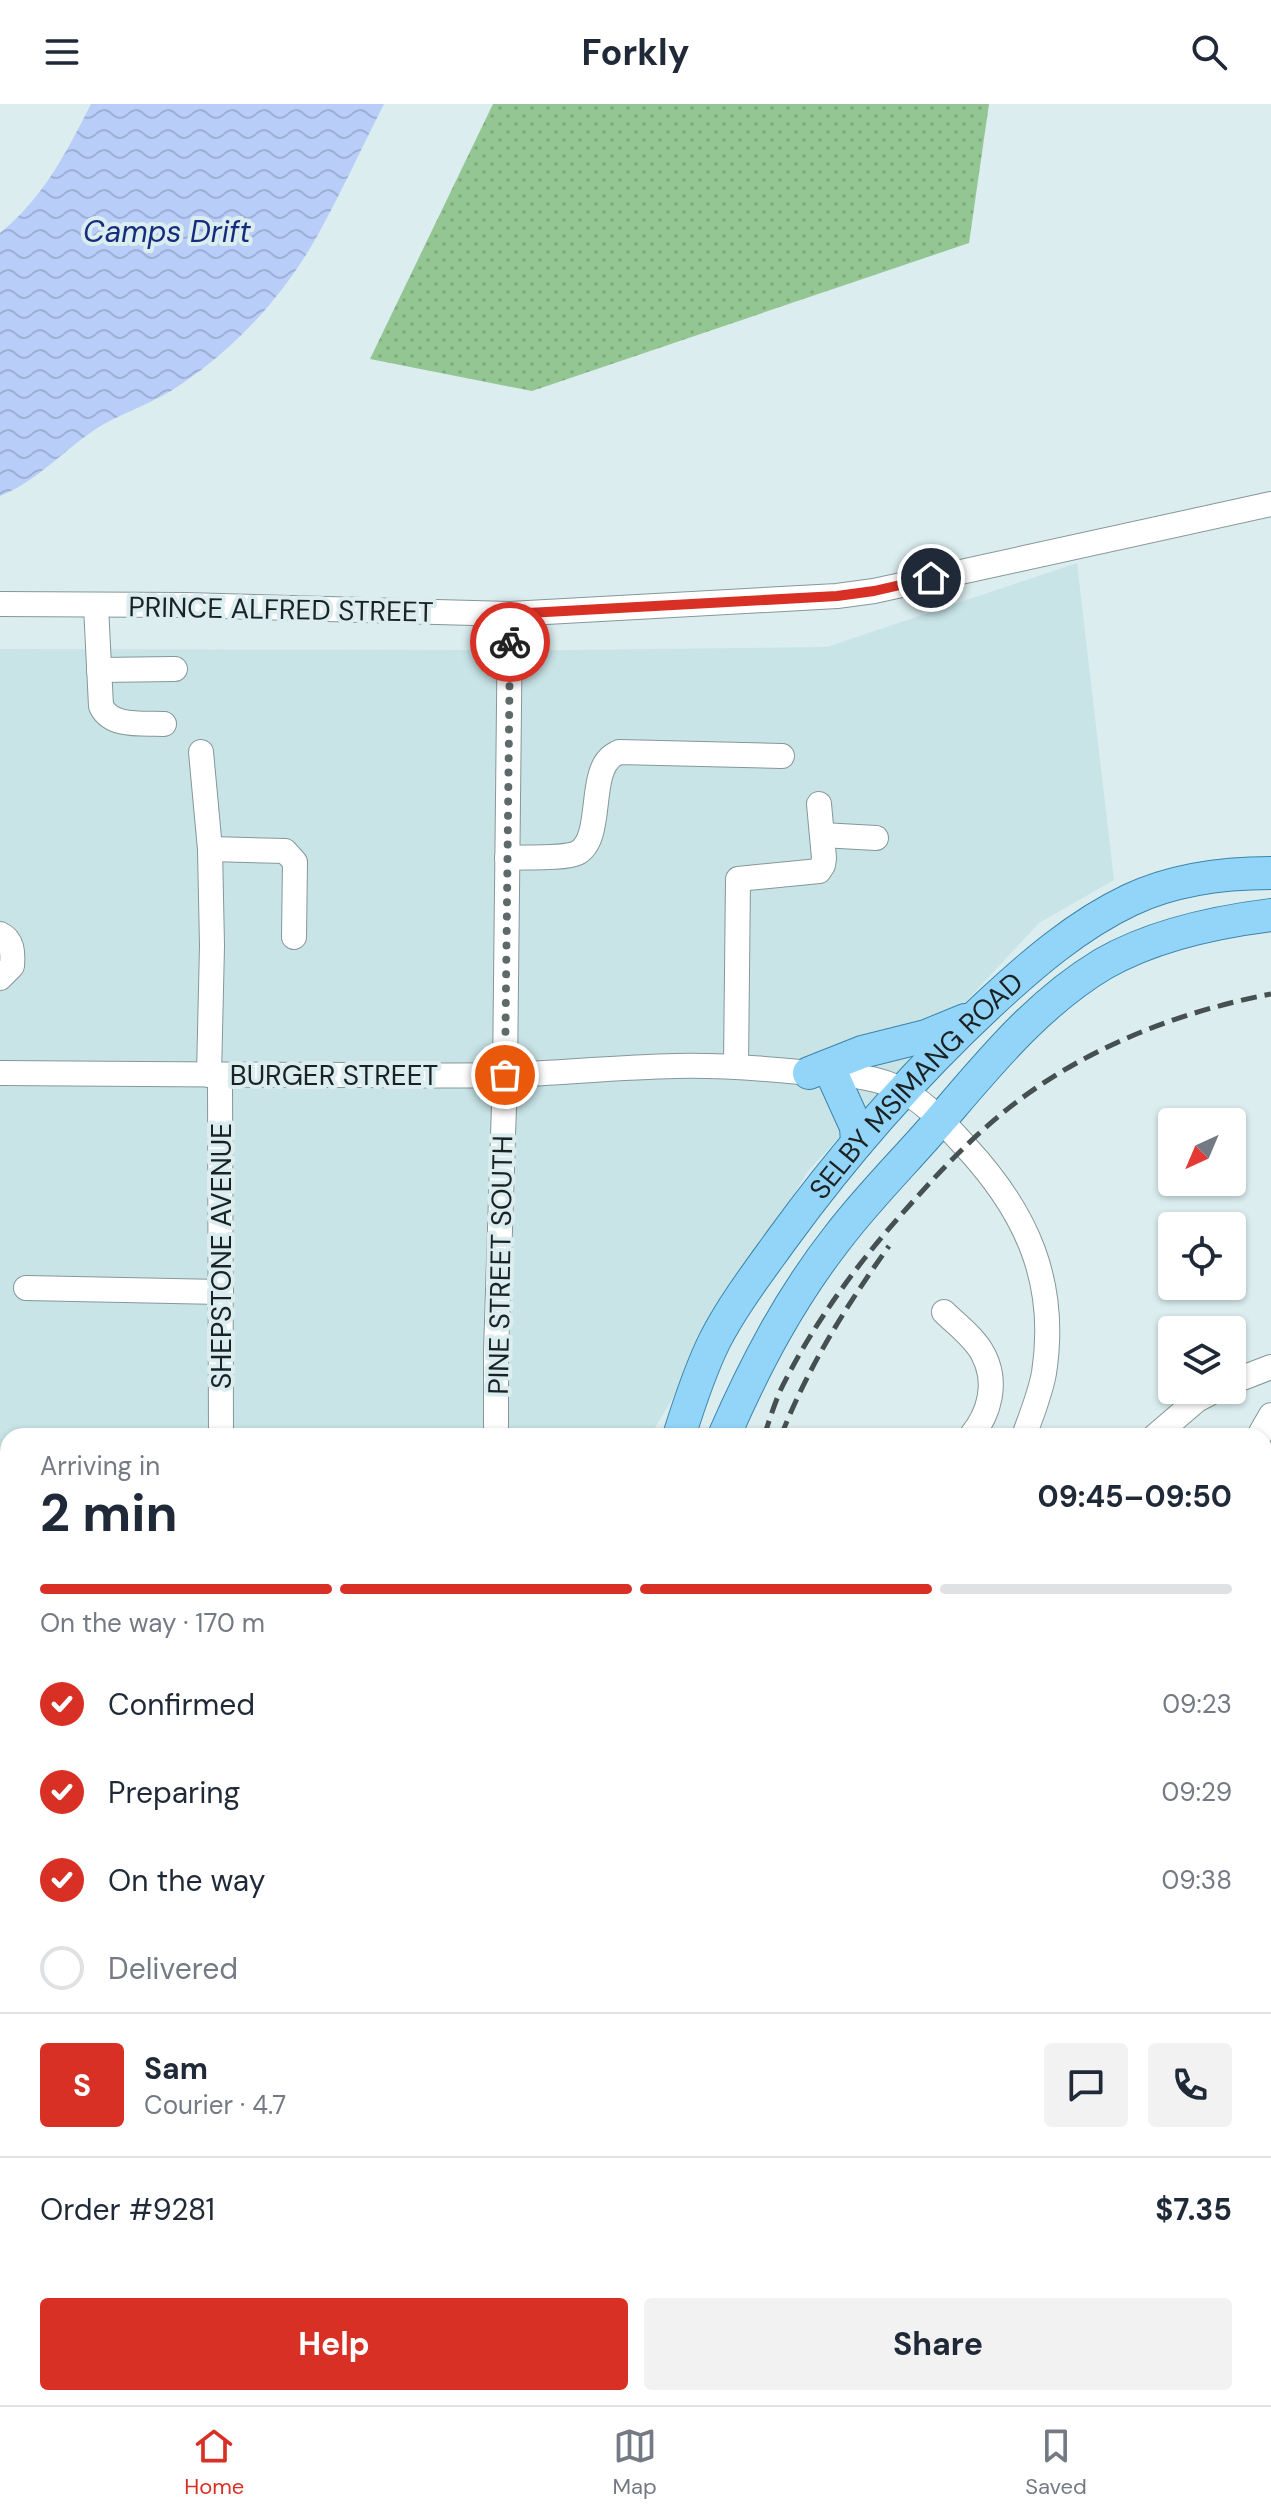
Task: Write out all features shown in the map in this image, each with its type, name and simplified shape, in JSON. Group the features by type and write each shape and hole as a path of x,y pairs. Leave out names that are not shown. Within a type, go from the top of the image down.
{"main road":[{"name":"SELBY MSIMANG ROAD","path":"681,1428 690,1399 716,1339 758,1272 820,1187 949,1042 1015,980 1059,945 1131,899 1200,879 1237,873 1271,873"},
{"name":"SELBY MSIMANG ROAD","path":"728,1428 754,1369 800,1289 838,1236 997,1052 1032,1017 1071,984 1137,948 1234,920 1271,915"},
{"path":"857,1143 856,1127 821,1073 862,1052 926,1036 980,1013"}],"street":[{"name":"PRINCE ALFRED STREET","path":"0,604 186,605 510,614 837,596 874,591 1271,504"},
{"path":"96,606 101,706 109,718 120,722 164,724"},
{"name":"PINE STREET SOUTH","path":"496,1428 505,1075 510,614"},
{"path":"99,670 175,669"},
{"name":"SHEPSTONE AVENUE","path":"201,752 210,849 221,1292 221,1428"},
{"path":"507,858 575,855 584,848 602,770 609,759 619,752 782,756"},
{"path":"736,1066 738,879 819,871 823,865 819,804"},
{"path":"822,835 876,838"},
{"path":"210,849 285,851 291,856 295,862 294,937"},
{"path":"0,934 5,936 13,950 12,966 0,978"},
{"name":"BURGER STREET","path":"0,1073 505,1075 674,1066 736,1066 862,1076 904,1091 941,1119 993,1176 1013,1204 1028,1235 1046,1300 1044,1373 1027,1428"},
{"path":"26,1288 221,1292"},
{"path":"944,1312 983,1352 989,1368 992,1395 977,1428"},
{"path":"1246,1377 1271,1367"},
{"path":"1164,1428 1192,1404"}],"shaded area":[{"path":"1077,563 1114,880 1039,923 808,1171 655,1428 0,1428 0,649 827,647"}],"green space":[{"path":"493,104 989,104 969,243 532,391 370,359"}],"water":[{"name":"Camps Drift","path":"91,104 384,104 309,250 252,325 180,385 104,424 28,481 0,496 0,233 42,189"}],"railway":[{"path":"767,1428 783,1385 840,1292 908,1207 984,1129 1048,1080 1118,1042 1193,1013 1271,994"},
{"path":"785,1428 829,1338 889,1246"}],"way so far":[{"path":"505,1075 510,642"}],"route":[{"path":"510,642 510,614 837,596 931,578"}]}
